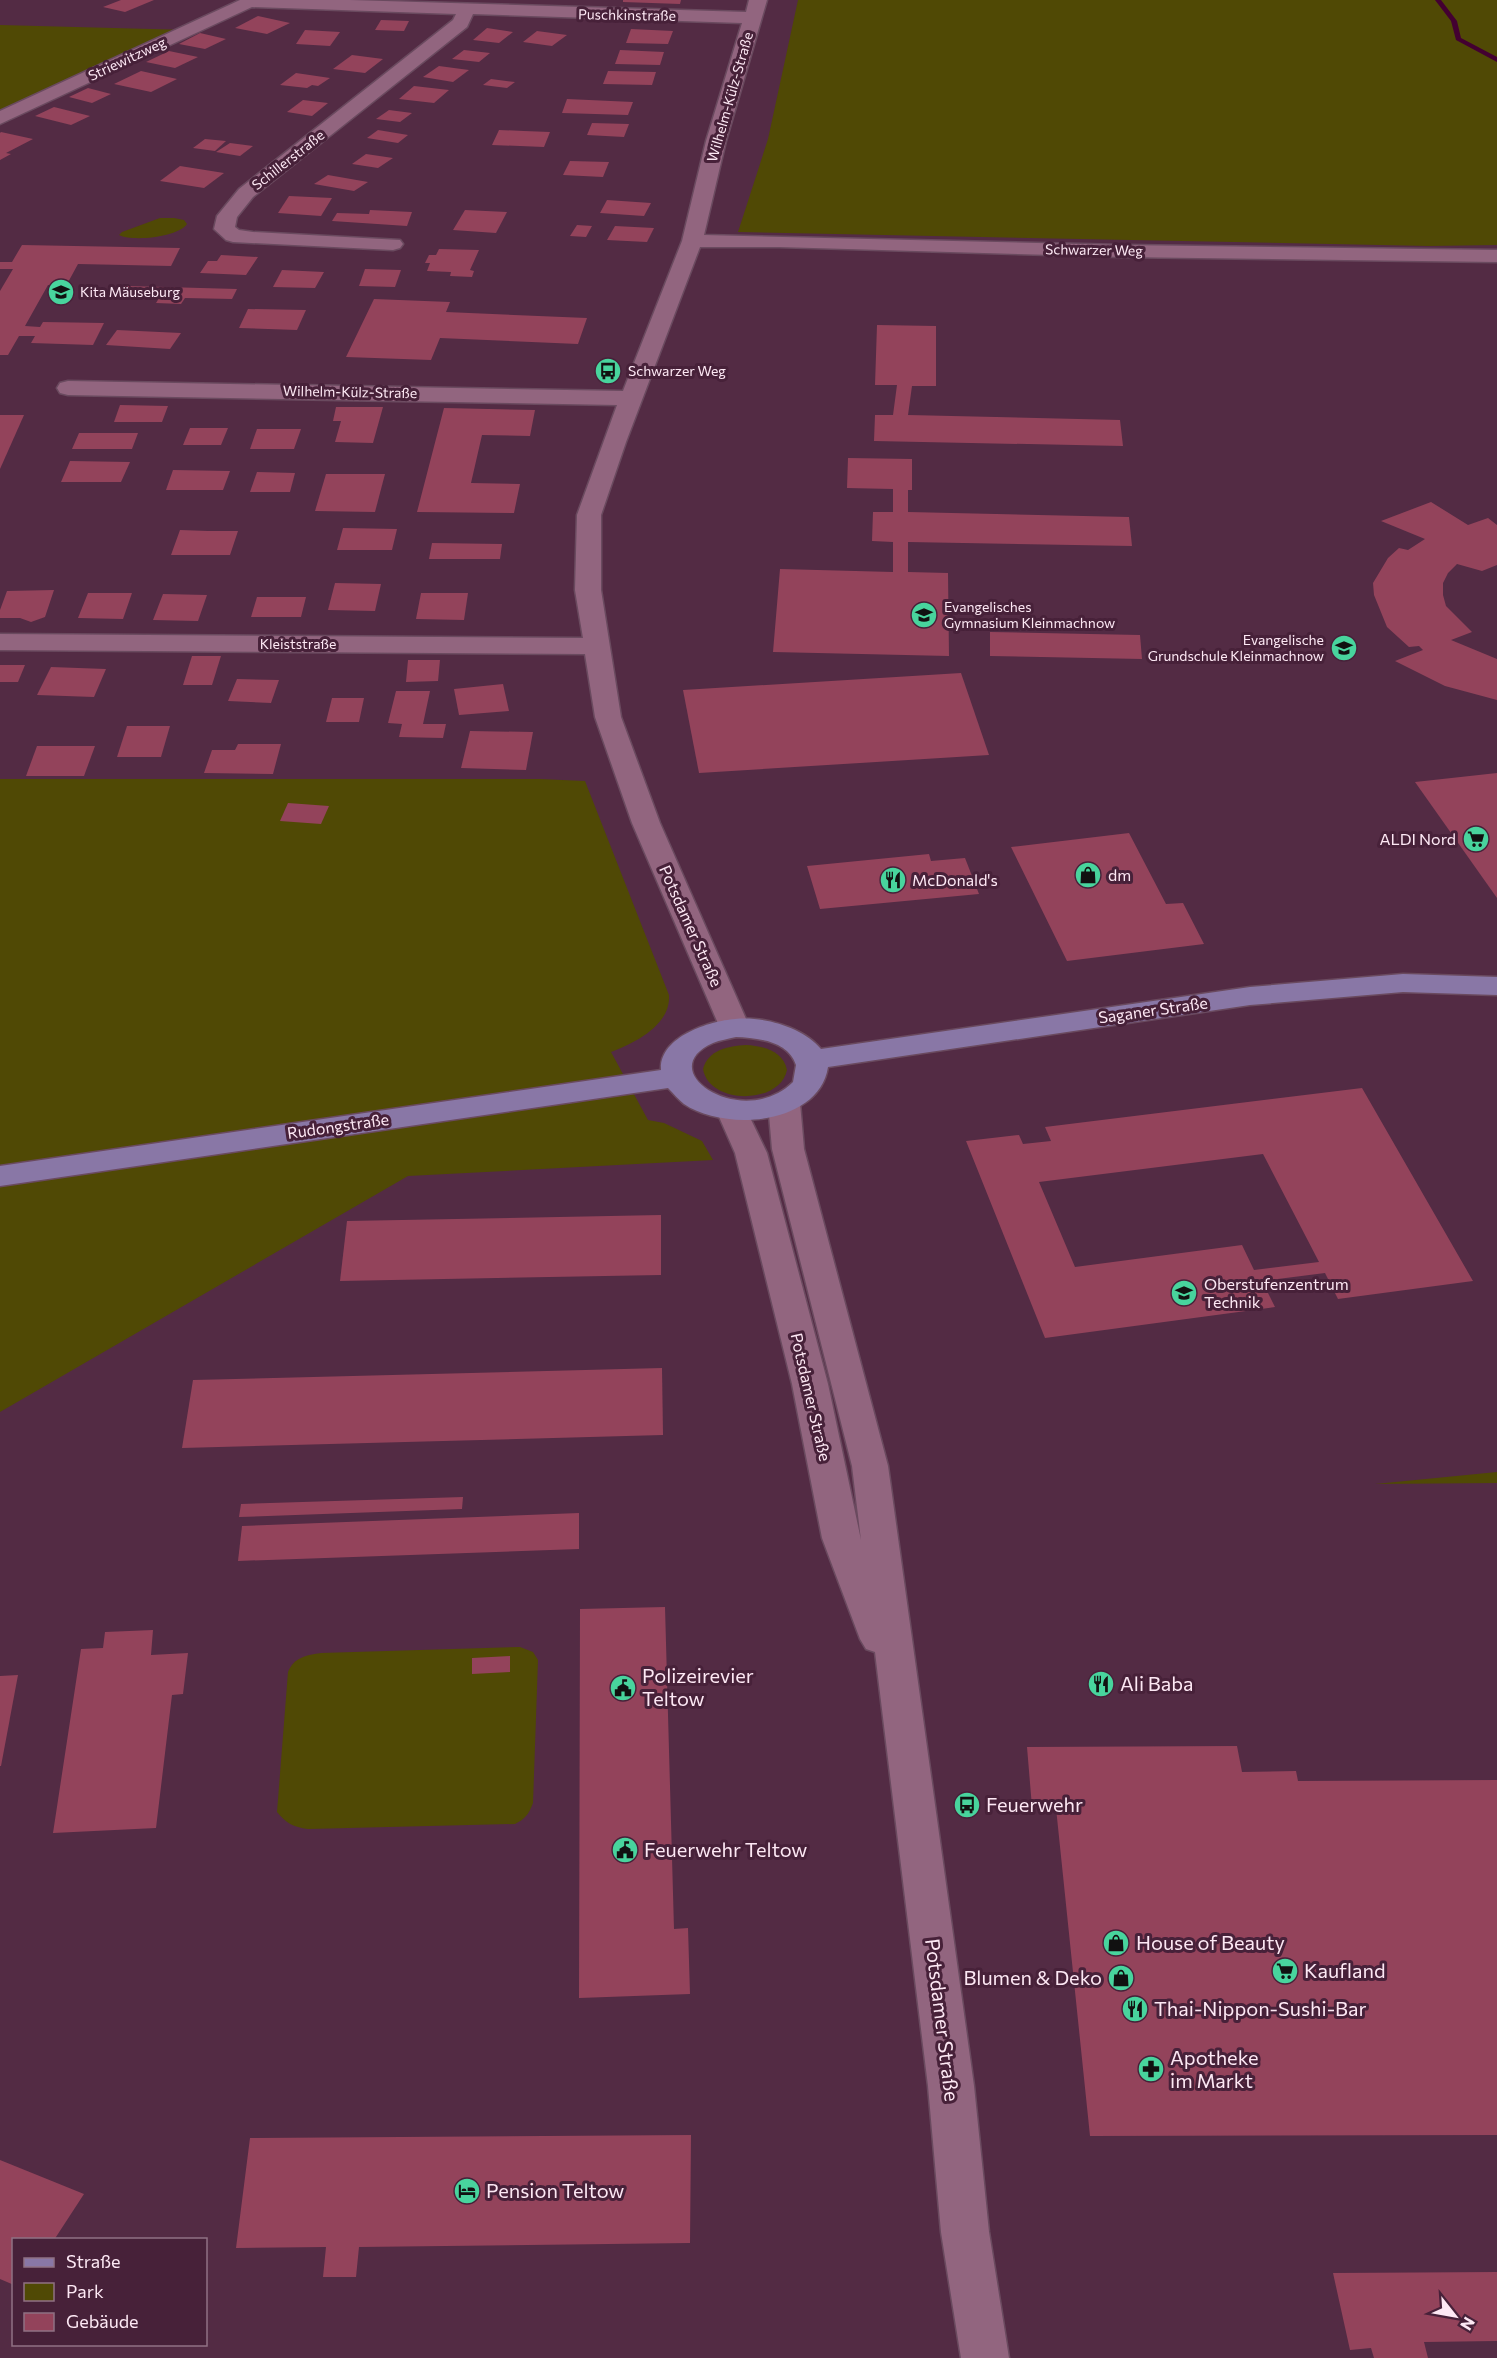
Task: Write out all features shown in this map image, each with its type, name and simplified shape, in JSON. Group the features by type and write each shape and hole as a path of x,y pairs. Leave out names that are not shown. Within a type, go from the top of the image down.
{"main road":[{"name":"Saganer Straße","path":"811,1060 1250,996 1402,983 1497,986"},
{"path":"735,1028 752,1028 783,1035 796,1042 811,1060 813,1072 808,1084 799,1094 784,1103 759,1109 732,1110 716,1107 696,1099 684,1089 676,1077 677,1060 693,1042 708,1034 735,1028"},
{"name":"Rudongstraße","path":"0,1176 676,1077"}],"street":[{"name":"Puschkinstraße","path":"251,1 466,11 755,9"},
{"name":"Striewitzweg","path":"0,118 251,1"},
{"name":"Wilhelm-Külz-Straße","path":"646,823 608,717 588,590 589,515 692,241 716,141 755,9"},
{"name":"Schillerstraße","path":"393,244 253,238 233,236 224,229 227,216 246,193 461,23 466,11"},
{"name":"Schwarzer Weg","path":"692,241 1497,256"},
{"name":"Wilhelm-Külz-Straße","path":"68,388 632,398"},
{"name":"Kleiststraße","path":"0,642 595,646"},
{"name":"Potsdamer Straße","path":"646,823 735,1028"},
{"name":"Potsdamer Straße","path":"784,1103 788,1149 870,1466 951,2086 965,2232 985,2358"},
{"name":"Potsdamer Straße","path":"732,1110 751,1153 807,1372 841,1539 897,1682"}],"green space":[{"path":"798,0 1497,0 1497,245 1429,246 738,232 768,139"},
{"path":"0,25 189,30 0,118"},
{"path":"160,218 184,220 187,224 175,232 155,237 134,238 119,235 122,232"},
{"path":"0,779 540,779 585,781 669,995 668,1006 658,1024 630,1044 611,1052 648,1120 664,1123 702,1141 713,1160 408,1176 0,1412"},
{"path":"746,1045 766,1048 781,1058 787,1070 782,1081 772,1090 759,1095 745,1096 730,1094 718,1089 708,1081 703,1069 709,1057 732,1046"},
{"path":"1497,1472 1497,1483 1375,1484"},
{"path":"520,1647 533,1652 538,1660 533,1803 521,1820 515,1824 308,1829 290,1824 277,1812 288,1672 297,1660 321,1653"}],"building":[{"path":"121,0 154,0 125,12 103,7"},
{"path":"623,0 681,0 680,4 623,2"},
{"path":"258,16 290,23 267,34 235,28"},
{"path":"381,20 409,21 404,31 375,30"},
{"path":"487,28 513,32 499,43 473,40"},
{"path":"631,29 673,31 668,44 626,43"},
{"path":"305,30 340,32 330,46 296,44"},
{"path":"537,31 567,35 552,46 523,42"},
{"path":"200,33 226,39 205,49 179,44"},
{"path":"464,50 490,53 479,62 452,59"},
{"path":"620,50 664,52 660,65 615,64"},
{"path":"169,51 198,57 175,68 146,62"},
{"path":"352,55 383,59 365,73 333,69"},
{"path":"439,66 469,70 453,82 423,77"},
{"path":"141,71 177,79 151,92 114,84"},
{"path":"608,71 656,72 652,85 603,84"},
{"path":"296,73 330,78 318,86 312,85 307,88 280,85"},
{"path":"491,79 515,82 507,88 483,85"},
{"path":"414,86 449,90 434,103 399,99"},
{"path":"88,88 111,94 92,103 69,97"},
{"path":"567,99 633,102 628,115 562,113"},
{"path":"303,100 328,103 312,116 287,112"},
{"path":"54,107 90,116 71,125 35,116"},
{"path":"389,110 412,113 400,122 376,119"},
{"path":"592,123 629,124 624,137 587,135"},
{"path":"378,130 408,135 398,143 367,138"},
{"path":"499,130 550,132 544,147 492,145"},
{"path":"0,133 33,139 6,153 11,154 0,160"},
{"path":"205,139 226,141 215,151 193,148"},
{"path":"230,143 253,146 240,156 216,152"},
{"path":"366,154 393,158 378,168 352,164"},
{"path":"570,161 609,162 603,177 563,175"},
{"path":"180,166 224,173 204,188 160,181"},
{"path":"328,175 368,182 354,191 314,184"},
{"path":"289,196 332,198 321,216 278,213"},
{"path":"607,200 651,203 644,216 600,213"},
{"path":"370,210 412,212 407,226 332,221 337,213 369,214"},
{"path":"465,210 507,212 496,233 453,230"},
{"path":"577,225 592,226 586,237 570,236"},
{"path":"615,226 654,228 647,242 607,240"},
{"path":"22,245 180,248 171,266 78,264 66,286 48,285 25,326 40,327 43,322 104,323 93,345 31,343 35,336 19,336 8,355 0,355 0,291 13,269 0,269 0,262 12,262"},
{"path":"439,249 479,250 470,270 474,271 472,277 450,276 451,272 427,271 430,263 425,263 429,255 436,255"},
{"path":"221,255 258,257 246,275 200,273 208,261 217,261"},
{"path":"365,269 401,270 395,287 359,286"},
{"path":"282,270 324,272 315,288 273,287"},
{"path":"125,286 237,289 232,299 185,298 181,304 156,303 159,298 119,297"},
{"path":"374,299 450,302 446,312 587,318 578,344 440,338 431,360 346,357"},
{"path":"248,309 306,310 297,330 239,328"},
{"path":"877,325 936,326 936,386 912,386 908,415 1120,420 1123,446 874,441 875,415 893,415 897,385 875,385"},
{"path":"117,330 181,333 170,349 106,345"},
{"path":"120,405 168,406 162,422 114,422"},
{"path":"336,407 383,407 373,443 335,442 341,421 333,421"},
{"path":"444,408 535,410 530,436 482,435 471,483 520,484 514,513 417,512"},
{"path":"0,415 24,415 0,469"},
{"path":"190,428 228,428 221,445 183,445"},
{"path":"257,429 301,429 294,449 250,449"},
{"path":"79,433 138,433 132,449 72,449"},
{"path":"848,458 912,459 912,490 908,490 908,512 1129,517 1132,546 908,542 908,572 948,573 949,656 773,652 780,569 893,572 893,542 872,541 873,512 893,512 893,489 847,488"},
{"path":"70,461 130,462 121,482 61,482"},
{"path":"173,470 230,471 223,490 166,490"},
{"path":"257,472 295,473 290,492 250,492"},
{"path":"326,474 385,474 375,512 315,511"},
{"path":"1431,502 1468,525 1488,518 1497,525 1497,565 1482,571 1457,564 1448,573 1443,583 1443,595 1446,606 1472,632 1451,640 1497,659 1497,700 1445,686 1395,661 1423,650 1419,646 1409,647 1387,627 1374,595 1373,583 1388,558 1399,548 1408,550 1425,539 1381,521"},
{"path":"343,528 397,529 392,550 337,550"},
{"path":"180,530 238,531 230,555 171,555"},
{"path":"432,543 502,544 500,559 429,559"},
{"path":"335,583 381,584 375,611 328,610"},
{"path":"54,590 45,617 31,622 20,618 0,618 0,610 7,591"},
{"path":"88,593 132,593 123,619 78,618"},
{"path":"421,593 468,593 464,620 416,619"},
{"path":"163,594 207,595 198,621 153,620"},
{"path":"257,597 306,597 301,617 251,617"},
{"path":"990,632 1140,635 1142,659 990,656"},
{"path":"192,656 221,656 212,685 183,685"},
{"path":"408,660 440,660 438,681 406,682"},
{"path":"0,665 25,665 18,682 0,682"},
{"path":"51,667 106,669 94,697 37,695"},
{"path":"961,673 989,755 699,773 683,690"},
{"path":"237,679 279,680 271,703 228,701"},
{"path":"503,684 509,711 459,715 454,689"},
{"path":"396,691 430,691 423,724 446,724 443,738 399,737 402,724 388,723"},
{"path":"332,698 364,698 359,722 326,722"},
{"path":"127,726 170,726 161,757 117,757"},
{"path":"470,731 533,732 526,770 461,768"},
{"path":"238,744 281,744 273,774 204,773 212,750 235,750"},
{"path":"37,746 95,746 84,776 26,776"},
{"name":"ALDI Nord","path":"1497,773 1497,898 1415,782"},
{"path":"288,803 329,806 321,824 280,821"},
{"name":"dm","path":"1129,833 1166,904 1183,903 1204,944 1067,961 1011,847"},
{"name":"McDonald's","path":"929,854 931,861 965,858 979,894 820,909 807,866"},
{"path":"1362,1088 1473,1281 1338,1299 1325,1273 1262,1281 1275,1307 1045,1338 966,1141 1019,1135 1023,1144 1051,1141 1045,1127","holes":["1263,1154 1319,1262 1254,1270 1242,1245 1075,1267 1039,1182"]},
{"path":"661,1215 661,1275 340,1281 347,1221"},
{"path":"662,1368 663,1435 182,1448 193,1380"},
{"path":"463,1497 462,1509 239,1517 241,1504"},
{"path":"579,1513 579,1549 238,1561 242,1526"},
{"name":"Feuerwehr Teltow","path":"665,1607 674,1929 688,1928 690,1994 579,1998 580,1609"},
{"path":"153,1630 151,1655 188,1653 183,1694 172,1695 156,1828 53,1833 81,1649 103,1648 105,1632"},
{"path":"510,1656 510,1672 472,1674 472,1658"},
{"path":"18,1675 1,1766 0,1766 0,1676"},
{"name":"Kaufland","path":"1237,1746 1242,1772 1296,1771 1298,1781 1497,1780 1497,2135 1090,2136 1056,1808 1032,1807 1027,1747"},
{"name":"Pension Teltow","path":"691,2135 690,2243 359,2247 356,2277 323,2277 326,2247 236,2248 250,2138"},
{"path":"0,2160 84,2194 55,2238 12,2238 12,2284 0,2279"},
{"path":"1497,2272 1497,2341 1424,2342 1428,2358 1374,2358 1371,2348 1350,2350 1333,2273"}],"waterway":[{"path":"1438,0 1454,21 1458,39 1497,60"}],"place":[{"name":"Kita Mäuseburg","path":"61,292"},
{"name":"Schwarzer Weg","path":"608,371"},
{"name":"Evangelisches Gymnasium Kleinmachnow","path":"924,615"},
{"name":"Evangelische Grundschule Kleinmachnow","path":"1344,648"},
{"name":"ALDI Nord","path":"1476,839"},
{"name":"dm","path":"1088,875"},
{"name":"McDonald's","path":"893,880"},
{"name":"Oberstufenzentrum Technik","path":"1184,1293"},
{"name":"Ali Baba","path":"1101,1684"},
{"name":"Polizeirevier Teltow","path":"623,1688"},
{"name":"Feuerwehr","path":"967,1805"},
{"name":"Feuerwehr Teltow","path":"625,1850"},
{"name":"House of Beauty","path":"1116,1943"},
{"name":"Kaufland","path":"1285,1971"},
{"name":"Blumen & Deko","path":"1121,1978"},
{"name":"Thai-Nippon-Sushi-Bar","path":"1135,2009"},
{"name":"Apotheke im Markt","path":"1151,2069"},
{"name":"Pension Teltow","path":"467,2191"}]}
